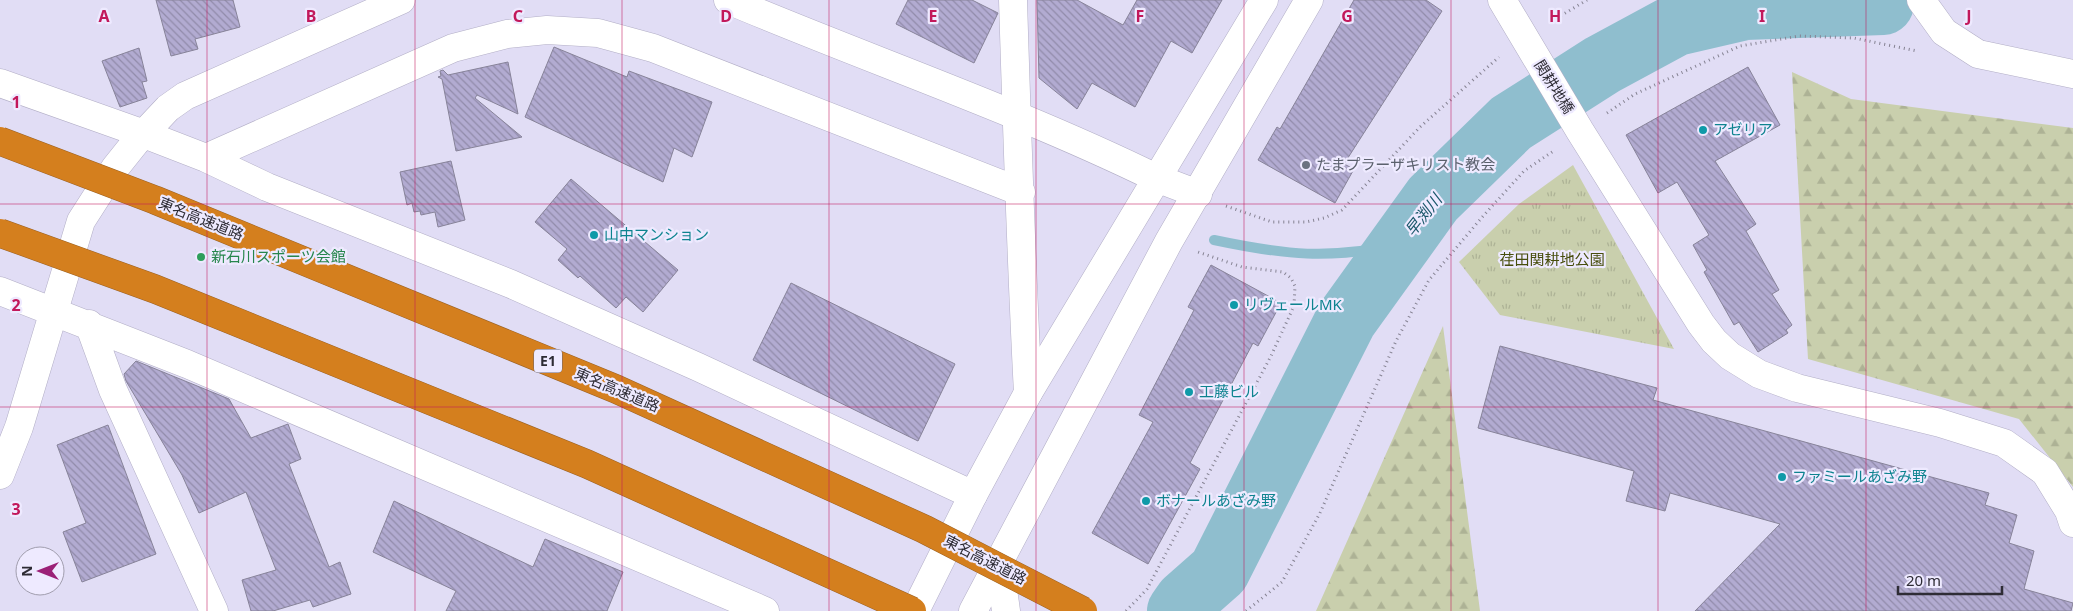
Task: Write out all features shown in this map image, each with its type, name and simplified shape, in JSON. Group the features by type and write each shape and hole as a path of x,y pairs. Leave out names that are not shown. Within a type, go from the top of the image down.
{"highway":[{"name":"東名高速道路","path":"0,141 155,200 616,389 924,529 1083,611"},
{"path":"0,232 155,289 587,464 914,611"}],"street":[{"path":"0,475 19,427 81,221 114,168 168,108 186,96 401,0"},
{"path":"728,0 817,37 971,96 1156,178 1198,194"},
{"path":"1013,0 1021,192 1022,285 1028,393"},
{"path":"914,611 1028,393 1264,0"},
{"path":"973,611 1170,241 1309,0"},
{"name":"関耕地橋","path":"1502,0 1701,324 1714,341 1730,356 1759,374 1797,388 1940,423 2004,443 2045,472 2069,511 2073,523"},
{"path":"1921,0 1944,32 1978,54 2073,74"},
{"path":"206,158 453,48 507,34 547,30 598,33 653,48 1021,192"},
{"path":"0,83 206,158 267,187 520,288 698,367 973,495"},
{"path":"0,292 89,324 187,364 765,611"},
{"path":"89,324 113,390 214,611"},
{"path":"1000,560 1006,611"}],"path":[{"path":"1198,194 1272,222 1306,222 1324,218 1342,210 1420,127 1492,62 1528,44 1570,8 1587,0"},
{"path":"1246,611 1282,582 1320,513 1396,341 1429,280 1484,215 1524,172 1579,128 1635,94 1740,46 1798,36 1854,38 1921,51"},
{"path":"1126,611 1147,589 1271,356 1294,306 1295,286 1291,278 1283,272 1242,267 1170,241"}],"green space":[{"path":"1792,72 1851,99 2073,128 2073,487 2019,419 1808,359"},
{"name":"荏田関耕地公園","path":"1573,165 1674,349 1500,315 1459,262 1519,204"},
{"path":"1443,326 1480,611 1316,611"}],"building":[{"path":"156,0 233,0 240,27 195,39 198,49 171,56"},
{"path":"908,0 972,0 998,13 974,63 896,24"},
{"path":"1037,0 1077,0 1123,25 1137,0 1222,0 1192,53 1171,41 1135,107 1092,83 1077,109 1039,78"},
{"path":"1354,0 1426,0 1442,11 1344,164 1354,169 1335,203 1258,160 1277,127 1280,129"},
{"path":"554,47 627,77 629,71 712,102 692,157 674,148 663,182 525,117"},
{"path":"139,48 147,81 142,82 147,98 120,107 102,61"},
{"path":"508,62 518,114 477,95 475,98 522,137 456,151 442,79 438,77 441,76 440,71 443,70 448,75"},
{"path":"1748,67 1780,125 1715,161 1756,224 1746,231 1779,290 1772,294 1792,325 1786,330 1788,333 1758,352 1739,322 1734,325 1704,272 1707,270 1693,245 1709,235 1677,182 1658,193 1626,135"},
{"path":"451,161 465,220 438,227 435,212 421,215 420,211 414,212 412,203 407,205 400,172"},
{"name":"山中マンション","path":"571,179 678,270 643,312 626,297 616,308 580,276 578,278 558,260 567,249 535,222"},
{"path":"1211,265 1281,303 1258,346 1253,343 1190,463 1200,469 1148,564 1092,533 1153,422 1139,415 1194,310 1188,307"},
{"path":"791,283 955,364 918,441 753,360"},
{"name":"ファミールあざみ野","path":"1500,346 1657,388 1653,400 1989,493 1985,505 2017,515 2009,543 2034,551 2024,589 2073,603 2071,611 1695,611 1780,524 1670,493 1665,511 1626,501 1634,471 1478,428"},
{"path":"136,361 229,399 251,438 288,424 301,459 289,464 329,567 340,562 351,594 313,607 310,600 273,611 251,611 242,580 276,570 246,492 199,513 182,475 126,381 124,374"},
{"path":"108,425 156,554 82,582 63,532 86,523 57,445"},
{"path":"394,501 533,567 545,539 623,572 607,611 446,611 456,591 373,552"}],"waterway":[{"name":"早渕川","path":"1178,611 1185,601 1219,571 1346,320 1433,199 1511,123 1602,65 1676,25 1745,9 1883,4"},
{"path":"1214,240 1263,249 1307,254 1351,252 1401,244"}],"place":[{"name":"アゼリア","path":"1703,130"},
{"name":"たまプラーザキリスト教会","path":"1306,165"},
{"name":"山中マンション","path":"594,235"},
{"name":"新石川スポーツ会館","path":"201,257"},
{"name":"リヴェールMK","path":"1234,305"},
{"name":"工藤ビル","path":"1189,392"},
{"name":"ファミールあざみ野","path":"1782,477"},
{"name":"ボナールあざみ野","path":"1146,501"}]}
